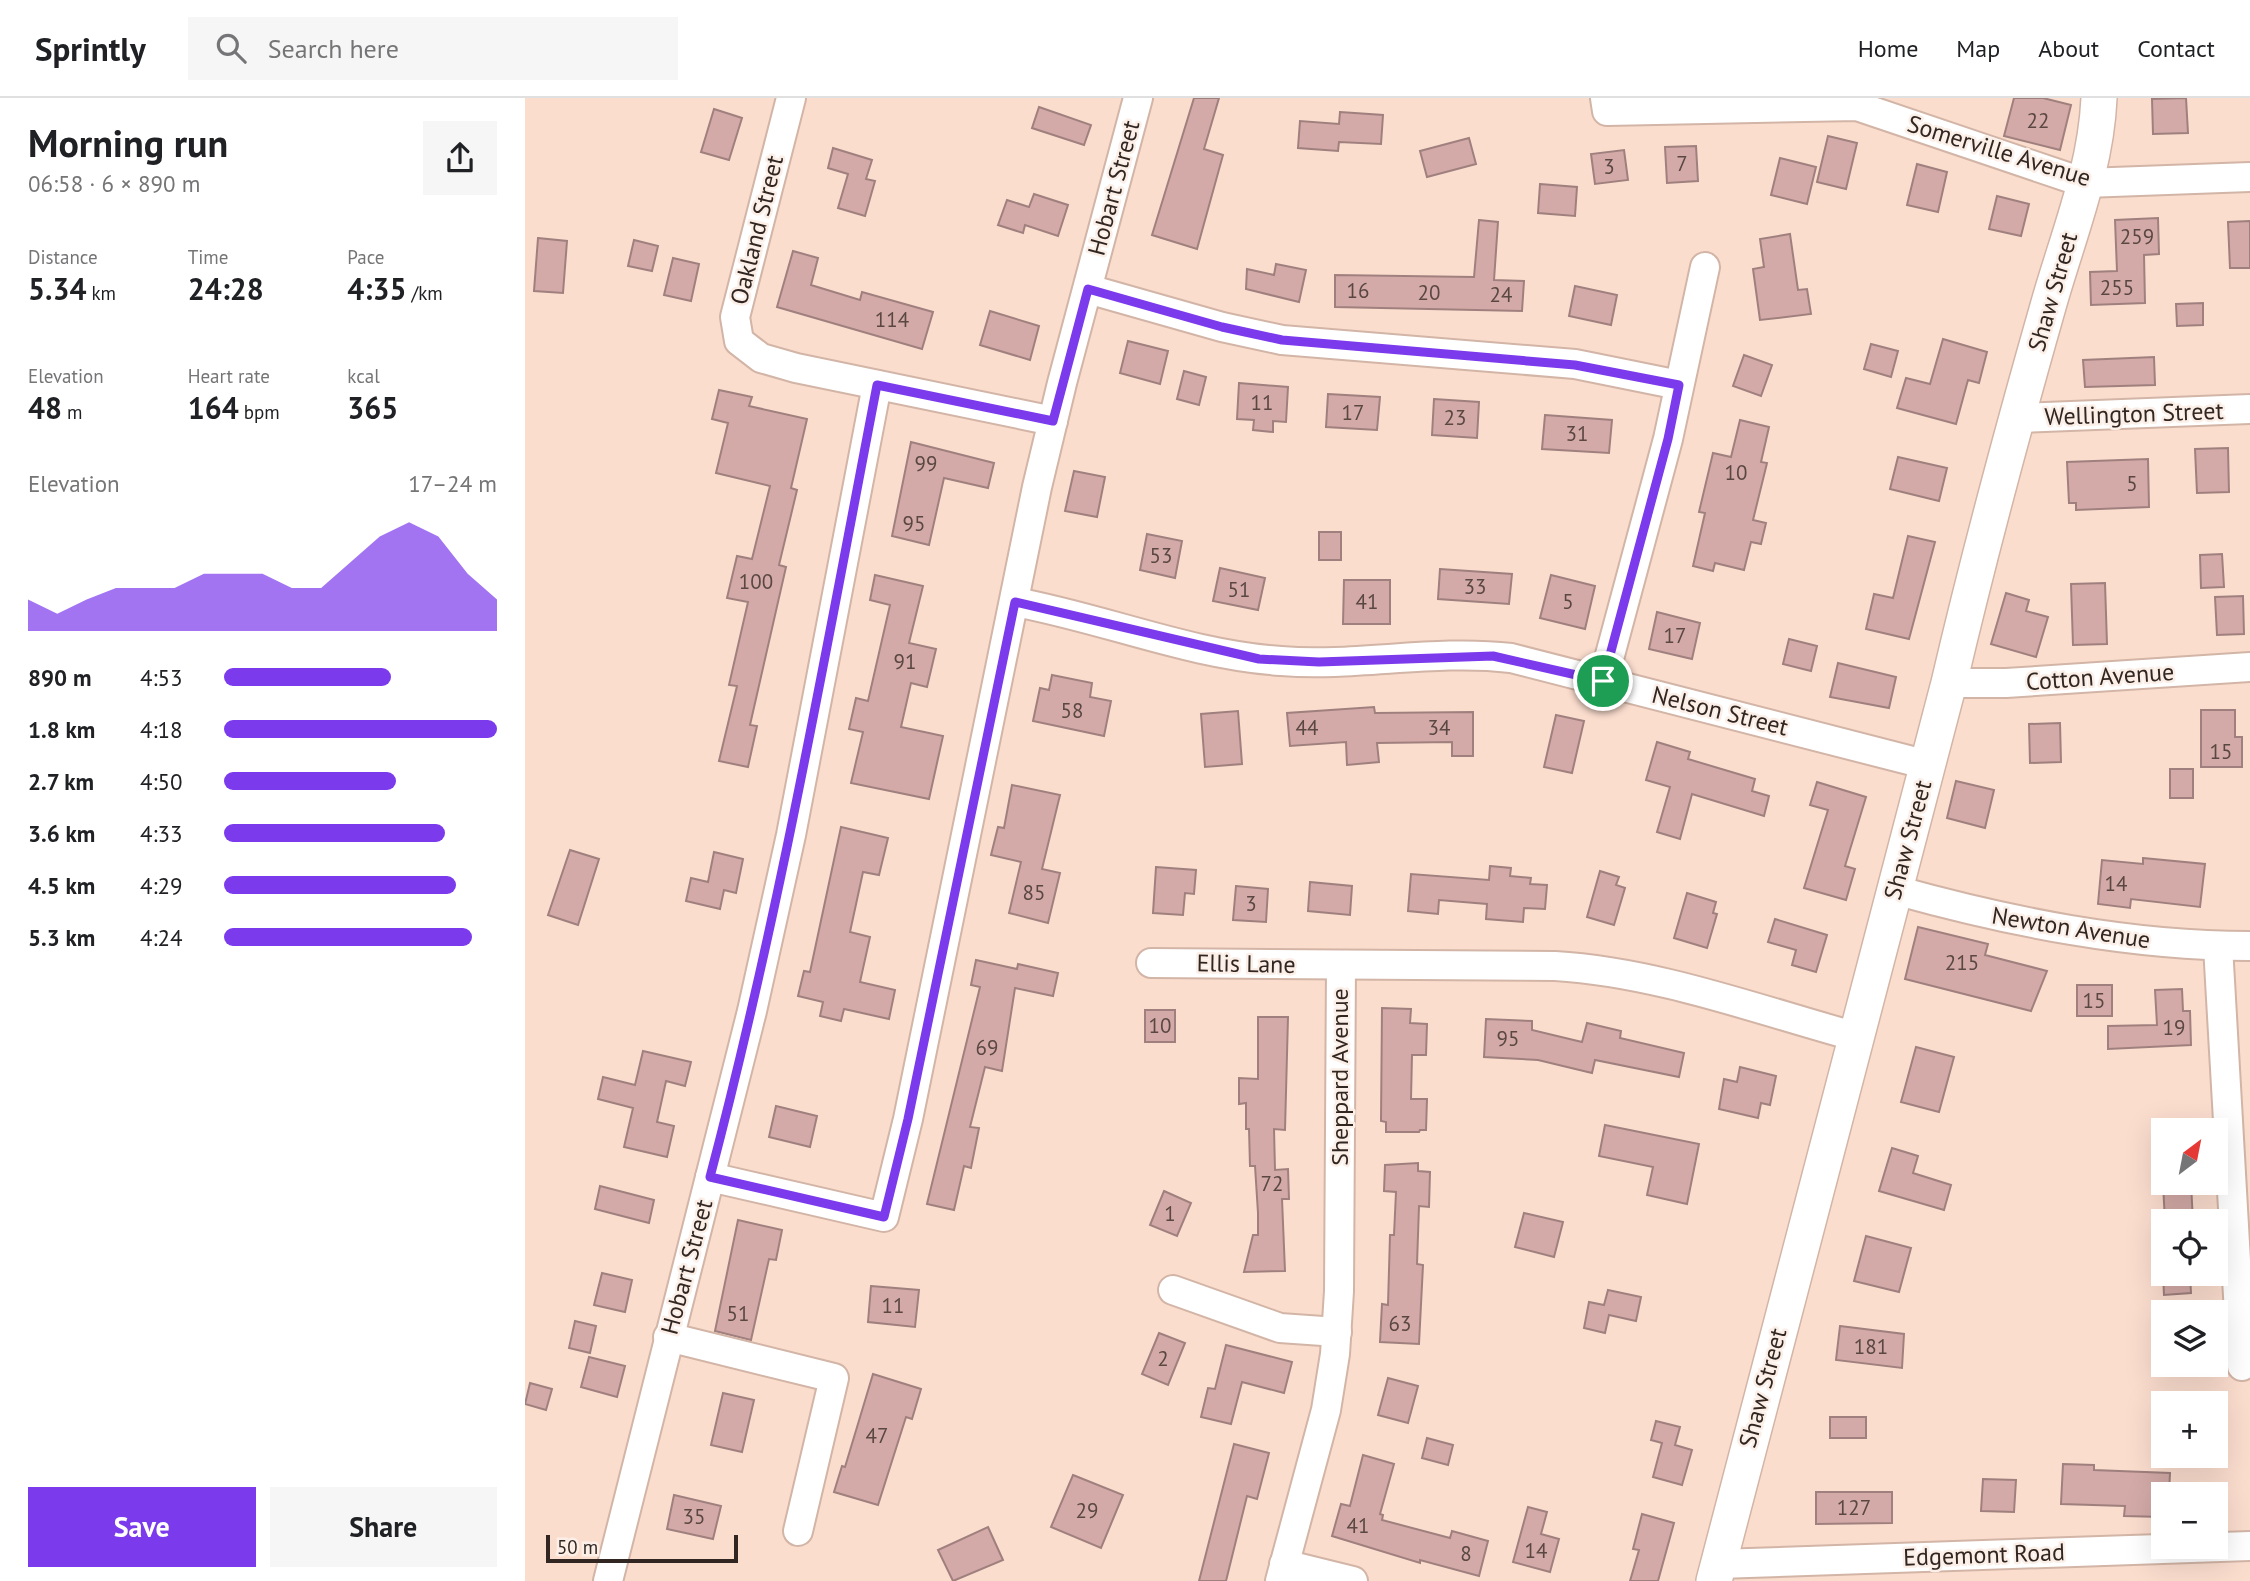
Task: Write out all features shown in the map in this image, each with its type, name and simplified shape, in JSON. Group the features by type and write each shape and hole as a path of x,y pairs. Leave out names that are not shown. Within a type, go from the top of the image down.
{"street":[{"name":"Oakland Street","path":"791,98 735,317 735,333 744,348 761,358 877,385"},
{"name":"Hobart Street","path":"710,1177 884,1217 908,1119 1053,421 1138,98"},
{"name":"Somerville Avenue","path":"1605,98 1607,111 1791,107 1857,102 2085,183 2250,177"},
{"name":"Shaw Street","path":"1716,1572 1928,765 1978,559 2085,183 2098,121 2099,98"},
{"path":"1603,681 1668,439 1705,267"},
{"path":"1088,289 1222,327 1282,340 1566,363 1679,385"},
{"path":"877,385 1053,421"},
{"name":"Hobart Street","path":"608,1581 752,1011 791,835 877,385"},
{"name":"Wellington Street","path":"2018,418 2250,409"},
{"name":"Nelson Street","path":"1015,602 1259,659 1319,662 1493,656 1603,681 1928,765"},
{"name":"Cotton Avenue","path":"1949,682 2006,683 2250,667"},
{"name":"Newton Avenue","path":"1895,890 1980,914 2125,938 2250,946"},
{"path":"2218,946 2242,1229 2242,1366"},
{"name":"Ellis Lane","path":"1151,963 1341,965"},
{"name":"Sheppard Avenue","path":"1282,1573 1326,1410 1337,1332 1341,965 1595,969 1670,985 1857,1037"},
{"path":"1173,1290 1280,1328 1337,1332"},
{"path":"669,1337 834,1378 798,1531"},
{"name":"Edgemont Road","path":"1716,1572 2250,1546"},
{"path":"1282,1573 1353,1581"}],"building":[{"path":"1194,98 1219,98 1204,149 1223,155 1197,249 1152,235"},
{"path":"2014,98 2043,98 2071,105 2060,150 2004,136"},
{"path":"2186,98 2188,133 2153,134 2152,99"},
{"path":"1039,107 1091,125 1084,145 1032,128"},
{"path":"714,109 742,118 729,160 701,152"},
{"path":"1340,112 1383,115 1381,144 1339,142 1338,151 1298,148 1300,121 1339,124"},
{"path":"1828,136 1857,143 1846,189 1817,182"},
{"path":"1469,138 1476,164 1427,177 1420,151"},
{"path":"1696,146 1698,181 1667,183 1665,147"},
{"path":"833,148 872,160 866,179 875,181 865,216 838,208 848,174 828,168"},
{"path":"1624,150 1628,180 1595,184 1591,154"},
{"path":"1780,158 1816,167 1807,204 1771,195"},
{"path":"1917,164 1947,172 1938,212 1907,205"},
{"path":"1540,184 1577,187 1575,216 1538,213"},
{"path":"1034,194 1068,205 1058,236 1025,225 1023,233 998,225 1007,200 1029,207"},
{"path":"1997,196 2029,204 2021,236 1989,229"},
{"path":"2158,218 2159,254 2144,255 2145,303 2091,305 2090,272 2117,271 2115,220"},
{"path":"1479,220 1498,222 1494,280 1524,281 1522,311 1335,307 1335,275 1474,277"},
{"path":"2250,221 2250,268 2230,268 2228,222"},
{"path":"1790,234 1798,290 1807,289 1811,314 1760,320 1753,269 1764,267 1760,239"},
{"path":"538,238 567,241 563,293 534,291"},
{"path":"634,240 658,246 652,271 628,266"},
{"path":"793,251 818,258 811,285 860,300 862,292 933,312 922,349 777,307"},
{"path":"673,258 699,264 691,301 664,295"},
{"path":"1276,264 1306,270 1299,302 1246,289 1247,269 1274,275"},
{"path":"1575,286 1617,295 1611,325 1569,316"},
{"path":"2203,303 2203,325 2177,326 2176,304"},
{"path":"990,311 1039,326 1030,360 980,345"},
{"path":"1943,339 1987,352 1979,383 1968,380 1956,424 1897,408 1906,378 1930,384"},
{"path":"1128,341 1168,351 1160,384 1120,373"},
{"path":"1871,344 1898,351 1891,377 1864,369"},
{"path":"1744,355 1772,365 1761,396 1733,386"},
{"path":"2154,357 2155,385 2085,387 2083,360"},
{"path":"1184,371 1206,377 1199,405 1177,399"},
{"path":"1239,383 1288,387 1286,422 1273,421 1273,432 1253,430 1254,420 1237,419"},
{"path":"719,390 752,397 749,406 807,419 791,488 797,490 779,565 786,567 750,725 757,726 748,767 719,761 737,686 729,685 748,602 727,598 737,556 752,559 770,486 716,473 728,423 712,419"},
{"path":"1328,394 1380,397 1377,430 1326,427"},
{"path":"1434,399 1479,402 1477,438 1432,435"},
{"path":"1545,415 1612,420 1609,453 1542,449"},
{"path":"1740,420 1769,427 1761,462 1767,463 1753,520 1766,523 1761,544 1751,542 1744,570 1715,563 1713,571 1693,566 1705,513 1699,512 1713,453 1731,457"},
{"path":"911,442 994,463 988,488 944,478 929,545 892,536"},
{"path":"2228,448 2229,492 2197,493 2195,449"},
{"path":"1898,457 1947,468 1939,501 1890,489"},
{"path":"2148,459 2149,507 2076,510 2076,503 2069,503 2067,462"},
{"path":"1074,471 1105,477 1097,517 1065,511"},
{"path":"1319,532 1341,532 1341,560 1319,560"},
{"path":"1147,534 1182,541 1175,578 1140,570"},
{"path":"1908,536 1935,542 1909,639 1866,629 1874,594 1893,598"},
{"path":"2222,554 2224,587 2201,588 2200,555"},
{"path":"1220,568 1265,578 1258,610 1213,601"},
{"path":"1440,569 1512,574 1509,604 1438,599"},
{"path":"875,575 923,586 909,643 936,649 927,687 911,683 901,727 943,736 929,799 851,783 863,732 849,729 856,698 868,701 890,605 870,600"},
{"path":"1551,575 1595,586 1585,629 1540,618"},
{"path":"1344,580 1390,580 1390,624 1343,624"},
{"path":"2105,583 2107,644 2073,645 2071,584"},
{"path":"2006,593 2029,600 2026,611 2048,617 2036,657 1991,644"},
{"path":"2243,596 2244,634 2217,635 2215,597"},
{"path":"1657,612 1700,623 1692,659 1649,649"},
{"path":"1789,639 1817,646 1811,671 1783,664"},
{"path":"1838,663 1896,677 1889,708 1830,697"},
{"path":"1052,675 1092,683 1090,697 1111,701 1104,736 1033,721 1040,688 1049,690"},
{"path":"1374,707 1375,713 1473,712 1473,756 1452,756 1452,742 1377,743 1379,762 1347,765 1346,742 1290,746 1287,713"},
{"path":"2201,710 2235,710 2235,737 2242,737 2242,767 2201,767"},
{"path":"1238,711 1242,764 1205,767 1201,714"},
{"path":"1556,715 1584,721 1572,773 1544,767"},
{"path":"2060,723 2061,762 2030,763 2029,724"},
{"path":"1657,742 1690,752 1688,759 1755,779 1752,791 1769,796 1764,816 1692,794 1680,839 1657,832 1670,787 1646,780"},
{"path":"2170,769 2193,769 2193,798 2170,798"},
{"path":"1956,781 1994,790 1985,828 1947,818"},
{"path":"1817,782 1866,797 1845,866 1855,869 1846,900 1804,888 1828,810 1810,805"},
{"path":"1012,785 1060,795 1042,869 1060,873 1048,923 1009,913 1021,862 991,855 998,827 1004,828"},
{"path":"841,827 888,838 879,875 863,872 850,932 870,937 860,982 895,990 889,1019 844,1009 841,1021 820,1016 823,1002 798,996 804,971 810,972"},
{"path":"570,850 599,859 578,925 548,915"},
{"path":"714,852 743,859 736,893 724,890 720,909 686,901 691,878 708,882"},
{"path":"2143,858 2205,864 2200,907 2131,899 2130,908 2098,904 2102,860 2143,864"},
{"path":"1490,866 1511,868 1510,876 1531,878 1530,884 1547,885 1545,909 1524,908 1523,922 1486,919 1487,904 1439,900 1438,914 1408,911 1411,874 1489,880"},
{"path":"1156,867 1196,870 1194,894 1185,893 1183,915 1153,913"},
{"path":"1600,871 1619,877 1616,885 1625,888 1614,925 1587,917"},
{"path":"1310,882 1352,886 1350,915 1308,911"},
{"path":"1236,886 1268,889 1266,922 1233,920"},
{"path":"1687,893 1716,902 1713,913 1717,914 1707,948 1674,938"},
{"path":"1775,919 1827,935 1816,972 1792,965 1796,950 1768,942"},
{"path":"1918,927 1988,944 1985,955 2047,971 2031,1011 1905,979"},
{"path":"976,960 1017,969 1018,964 1058,973 1053,996 1015,988 1002,1071 985,1067 970,1127 979,1128 971,1168 964,1166 954,1210 927,1204 980,987 971,985"},
{"path":"2077,985 2112,985 2112,1016 2077,1016"},
{"path":"2182,989 2183,1011 2190,1011 2191,1045 2108,1049 2108,1026 2157,1025 2155,990"},
{"path":"1382,1008 1411,1009 1410,1023 1427,1024 1426,1055 1412,1055 1411,1099 1427,1099 1426,1130 1386,1132 1386,1122 1381,1121"},
{"path":"1145,1010 1175,1010 1175,1042 1145,1042"},
{"path":"1258,1017 1288,1017 1285,1130 1274,1129 1275,1170 1288,1169 1289,1199 1282,1199 1285,1271 1244,1272 1253,1235 1258,1235 1258,1213 1255,1166 1250,1166 1246,1103 1239,1104 1239,1078 1258,1079"},
{"path":"1486,1019 1532,1021 1532,1030 1582,1042 1587,1023 1621,1031 1620,1038 1684,1053 1679,1077 1595,1060 1592,1073 1538,1060 1484,1057"},
{"path":"1916,1047 1954,1057 1939,1112 1901,1102"},
{"path":"643,1051 691,1062 685,1086 666,1081 657,1122 674,1126 667,1157 624,1147 633,1108 598,1099 603,1077 635,1085"},
{"path":"1740,1067 1776,1076 1770,1105 1761,1103 1758,1118 1719,1109 1724,1079 1737,1082"},
{"path":"776,1106 817,1116 810,1147 769,1137"},
{"path":"1605,1125 1699,1144 1687,1204 1647,1195 1653,1167 1599,1156"},
{"path":"1892,1148 1918,1156 1913,1173 1951,1185 1944,1210 1879,1191"},
{"path":"1418,1163 1418,1171 1430,1172 1429,1207 1419,1206 1417,1264 1423,1265 1419,1344 1380,1342 1382,1304 1388,1305 1390,1235 1394,1235 1396,1192 1384,1191 1385,1165"},
{"path":"600,1186 654,1200 649,1223 595,1209"},
{"path":"1164,1191 1191,1203 1177,1236 1150,1225"},
{"path":"2164,1195 2192,1195 2192,1209 2164,1209"},
{"path":"1524,1213 1563,1222 1554,1257 1515,1247"},
{"path":"738,1220 782,1230 776,1260 769,1259 751,1340 715,1331"},
{"path":"1866,1236 1911,1248 1899,1292 1854,1281"},
{"path":"602,1273 632,1280 625,1312 594,1305"},
{"path":"871,1286 919,1290 915,1327 868,1322"},
{"path":"2164,1286 2191,1286 2191,1293 2164,1295"},
{"path":"1608,1290 1641,1297 1636,1321 1609,1315 1605,1333 1584,1328 1589,1302 1604,1305"},
{"path":"575,1321 596,1326 590,1353 569,1348"},
{"path":"1840,1326 1904,1334 1902,1368 1836,1360"},
{"path":"1159,1333 1185,1343 1168,1385 1142,1374"},
{"path":"1226,1345 1292,1362 1284,1393 1242,1382 1231,1424 1201,1417 1208,1388 1215,1389"},
{"path":"589,1357 625,1366 617,1397 581,1387"},
{"path":"873,1374 921,1389 912,1419 906,1417 878,1505 834,1492 842,1466 845,1467"},
{"path":"1388,1378 1418,1386 1408,1423 1378,1415"},
{"path":"530,1383 552,1389 546,1410 525,1404"},
{"path":"723,1393 754,1400 742,1452 711,1445"},
{"path":"1830,1417 1866,1417 1866,1438 1830,1438"},
{"path":"1656,1421 1680,1427 1675,1445 1692,1450 1682,1485 1653,1477 1662,1443 1651,1440"},
{"path":"1427,1438 1453,1445 1448,1465 1422,1458"},
{"path":"1234,1444 1269,1453 1257,1499 1247,1496 1226,1581 1199,1581"},
{"path":"1363,1455 1394,1464 1380,1514 1383,1515 1382,1520 1450,1538 1452,1531 1488,1541 1479,1576 1420,1560 1420,1563 1332,1536 1341,1504 1350,1506"},
{"path":"2063,1464 2094,1465 2094,1470 2170,1473 2170,1482 2151,1482 2151,1517 2124,1516 2125,1506 2061,1504"},
{"path":"1073,1475 1123,1495 1101,1548 1051,1527"},
{"path":"1983,1479 2016,1480 2014,1512 1981,1511"},
{"path":"1816,1492 1892,1492 1892,1523 1816,1524"},
{"path":"674,1495 721,1506 713,1539 667,1529"},
{"path":"1528,1507 1547,1512 1541,1534 1559,1539 1550,1572 1513,1562"},
{"path":"1642,1514 1674,1523 1658,1581 1630,1581 1639,1550 1633,1549"},
{"path":"988,1527 1003,1560 953,1581 938,1550"}],"route":[{"path":"1088,289 1222,327 1282,340 1575,365 1679,385 1668,439 1603,681 1493,656 1459,655 1319,662 1259,659 1015,602 908,1119 884,1217 710,1177 752,1011 791,835 877,385 1053,421 1088,289"}]}
